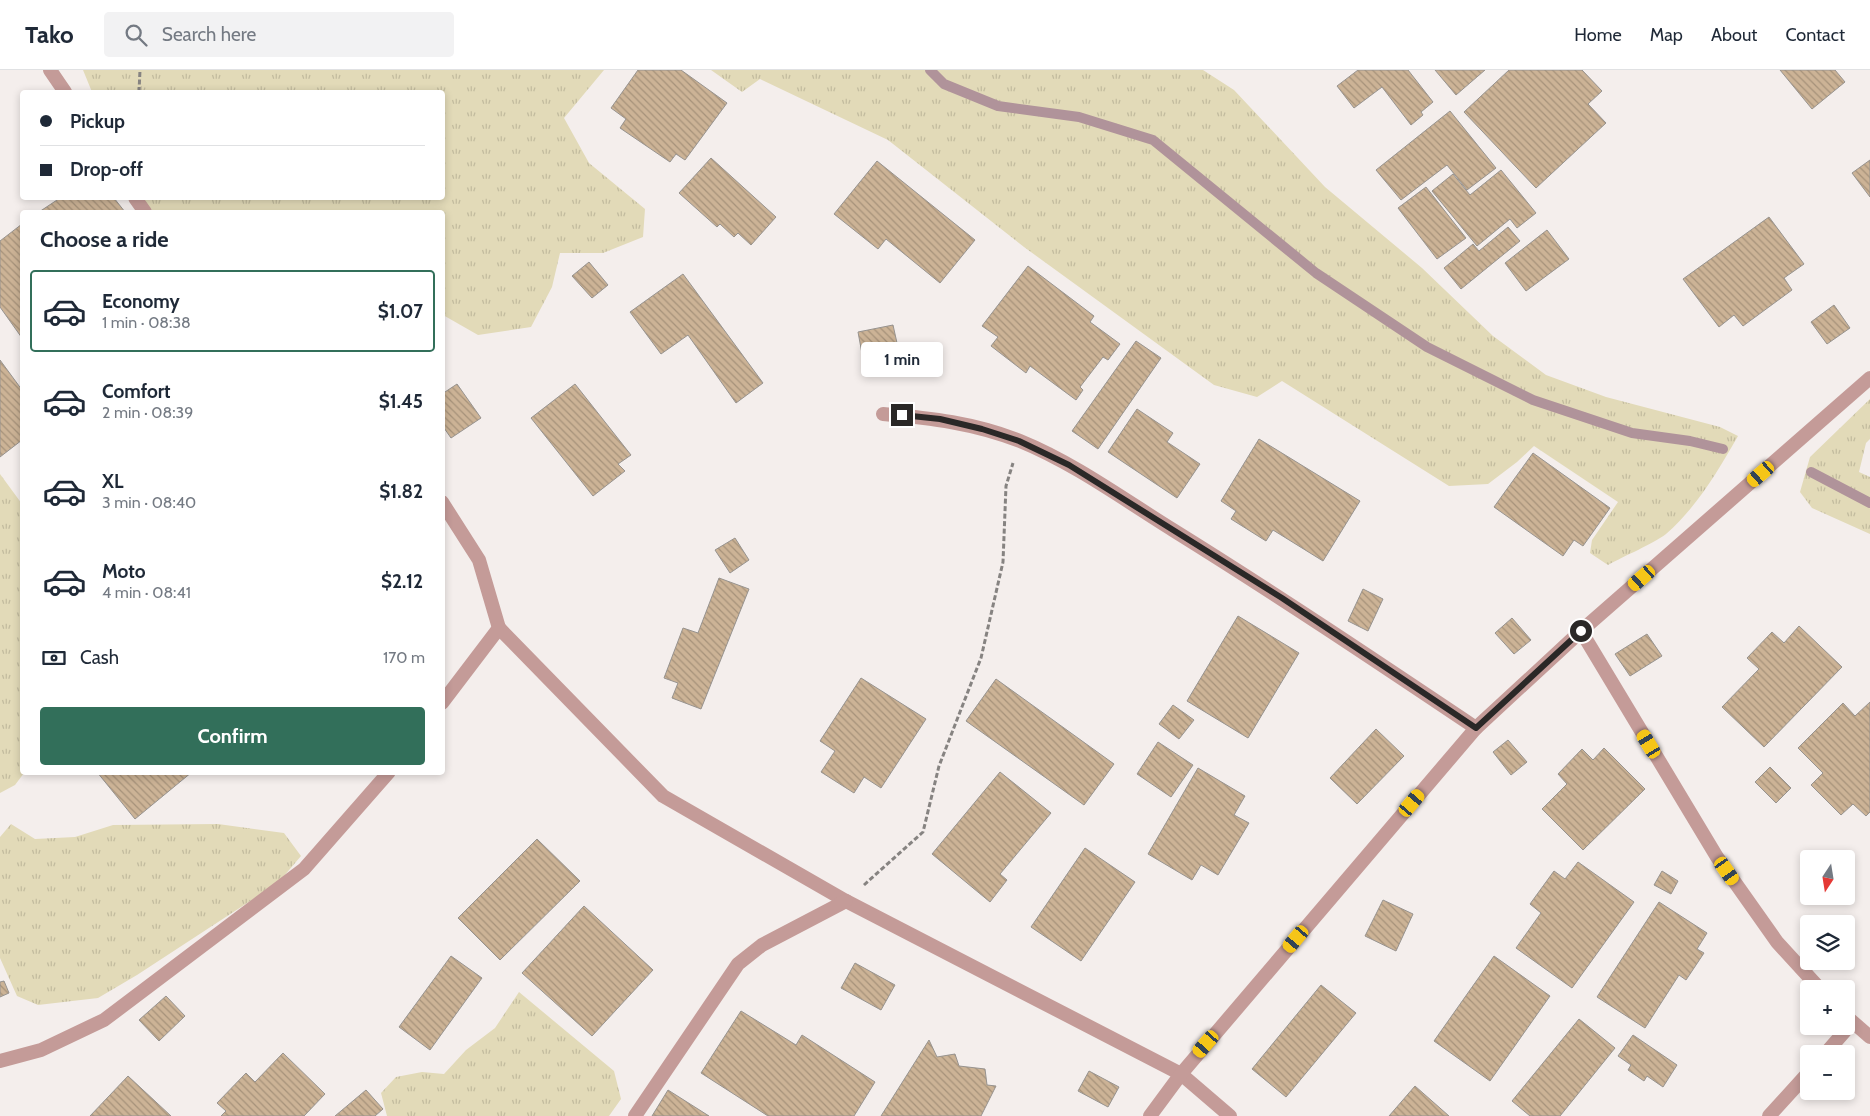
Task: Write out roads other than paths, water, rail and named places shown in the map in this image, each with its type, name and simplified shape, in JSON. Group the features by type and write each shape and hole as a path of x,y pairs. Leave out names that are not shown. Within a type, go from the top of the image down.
{"street":[{"path":"50,70 64,90"},
{"path":"1150,1116 1181,1074 1476,728 1581,631 1870,378"},
{"path":"883,414 940,419 982,429 1019,441 1069,465 1282,598 1476,728"},
{"path":"445,507 479,560 498,628 663,796 846,901 1181,1074 1230,1116"},
{"path":"445,699 498,628"},
{"path":"1581,631 1717,857 1777,942 1812,980"},
{"path":"0,1062 41,1050 104,1020 304,869 386,775"},
{"path":"635,1116 738,964 762,945 846,901"},
{"path":"1855,1025 1870,1037"},
{"path":"1769,1116 1800,1082"}],"waterway":[{"path":"930,70 944,84 998,106 1079,117 1153,140 1316,273 1427,347 1533,400 1632,433 1690,441 1723,449"},
{"path":"1811,472 1870,503"}]}
